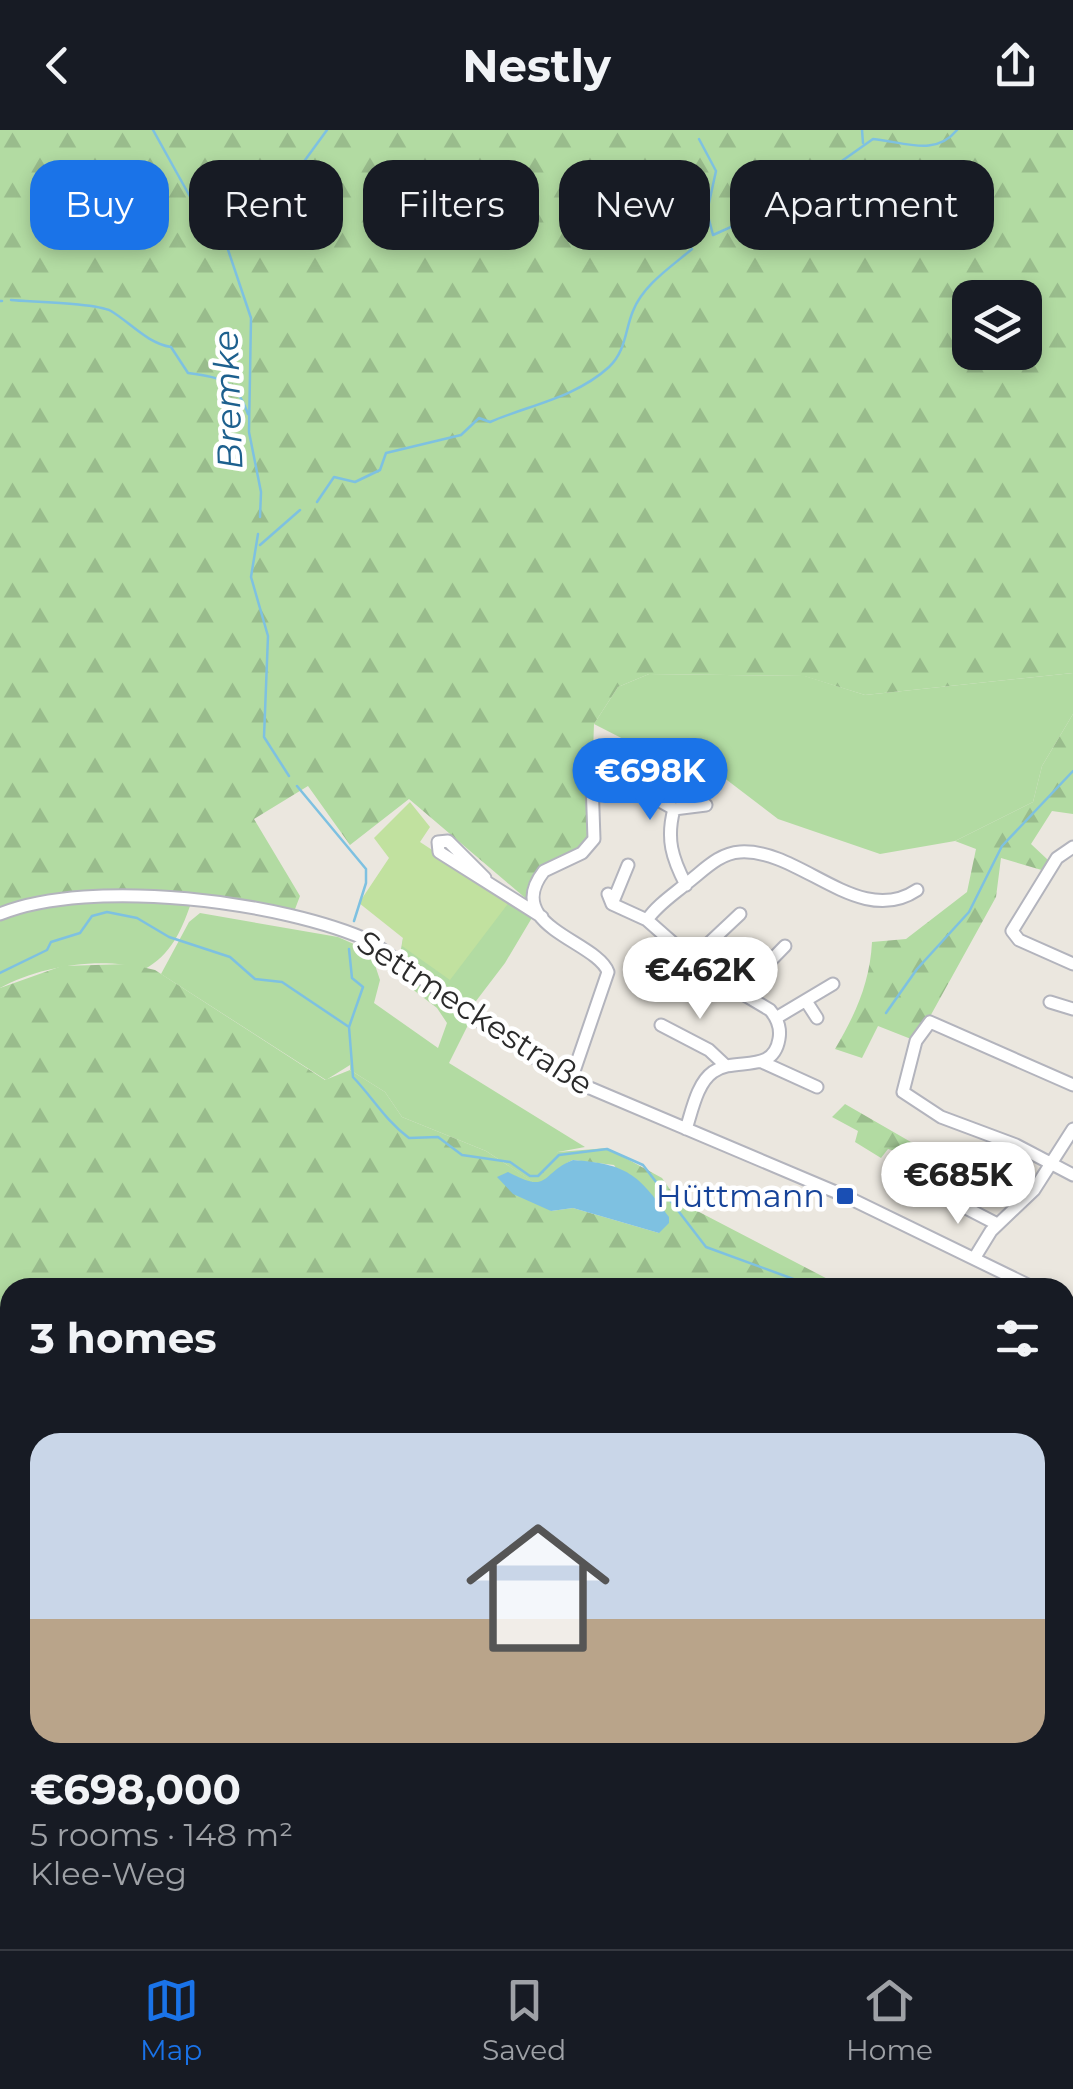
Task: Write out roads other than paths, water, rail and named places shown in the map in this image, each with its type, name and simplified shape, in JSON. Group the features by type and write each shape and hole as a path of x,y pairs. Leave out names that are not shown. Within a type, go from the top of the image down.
{"street":[{"path":"542,917 536,896 541,874 585,850 594,839 591,752"},
{"path":"642,791 674,809 706,806"},
{"path":"674,809 670,847 686,885"},
{"path":"1072,960 1016,939 1012,931 1057,858 1073,848"},
{"path":"647,920 718,860 741,852 767,856 875,900 896,900 917,890"},
{"path":"628,866 610,899 647,920 692,960 776,1018 779,1042 762,1062"},
{"path":"485,878 542,917 563,938 604,962 608,972 571,1080"},
{"name":"Settmeckestraße","path":"0,914 60,898 128,896 224,906 335,927 372,942 512,1044 571,1080 1015,1278"},
{"path":"692,960 740,914"},
{"path":"740,992 785,946"},
{"path":"776,1018 832,984"},
{"path":"806,1000 817,1018"},
{"path":"1050,1002 1073,1010"},
{"path":"1073,1086 988,1051 934,1022 925,1027 914,1047 903,1092 906,1098 949,1120 1020,1146 1048,1165 1073,1174"},
{"path":"661,1025 709,1050 725,1065"},
{"path":"686,1129 705,1080 725,1065 762,1062 817,1087"},
{"path":"975,1257 997,1224 1030,1195 1073,1129"},
{"path":"939,1194 997,1224"}],"water":[{"path":"573,1160 619,1168 630,1174 658,1202 669,1223 659,1233 573,1208 551,1211 513,1194 497,1177 508,1172 539,1182"}],"waterway":[{"name":"Bremke","path":"153,130 198,211 219,223 251,318 249,432 261,492 260,517"},
{"path":"305,160 327,130"},
{"path":"862,130 863,143"},
{"path":"699,139 716,171 707,212 713,235 778,206 873,139 929,146 957,130"},
{"path":"317,502 334,477 355,482 380,470 386,453 461,435 479,418 490,422 567,394 596,378 619,354 643,293 691,250"},
{"path":"11,300 111,311 147,337 171,347 188,373 227,383 239,394 248,414"},
{"path":"260,545 300,510"},
{"name":"Bremke","path":"258,534 251,577 268,636 264,737 289,776"},
{"path":"886,1013 917,969 969,912 1002,846 1073,771"},
{"name":"Bremke","path":"297,786 366,869 366,883 354,921"},
{"path":"0,973 47,950 51,942 80,933 92,916 107,912 137,918 169,937 230,957 255,979 282,982 349,1027 353,1077 409,1138 438,1137 462,1155 510,1162 530,1176 538,1176 559,1155 607,1149 643,1165 706,1247 791,1278"},
{"name":"Bremke","path":"349,949 352,978 363,987 349,1027"}],"place":[{"name":"Hüttmann","path":"845,1196"}]}
